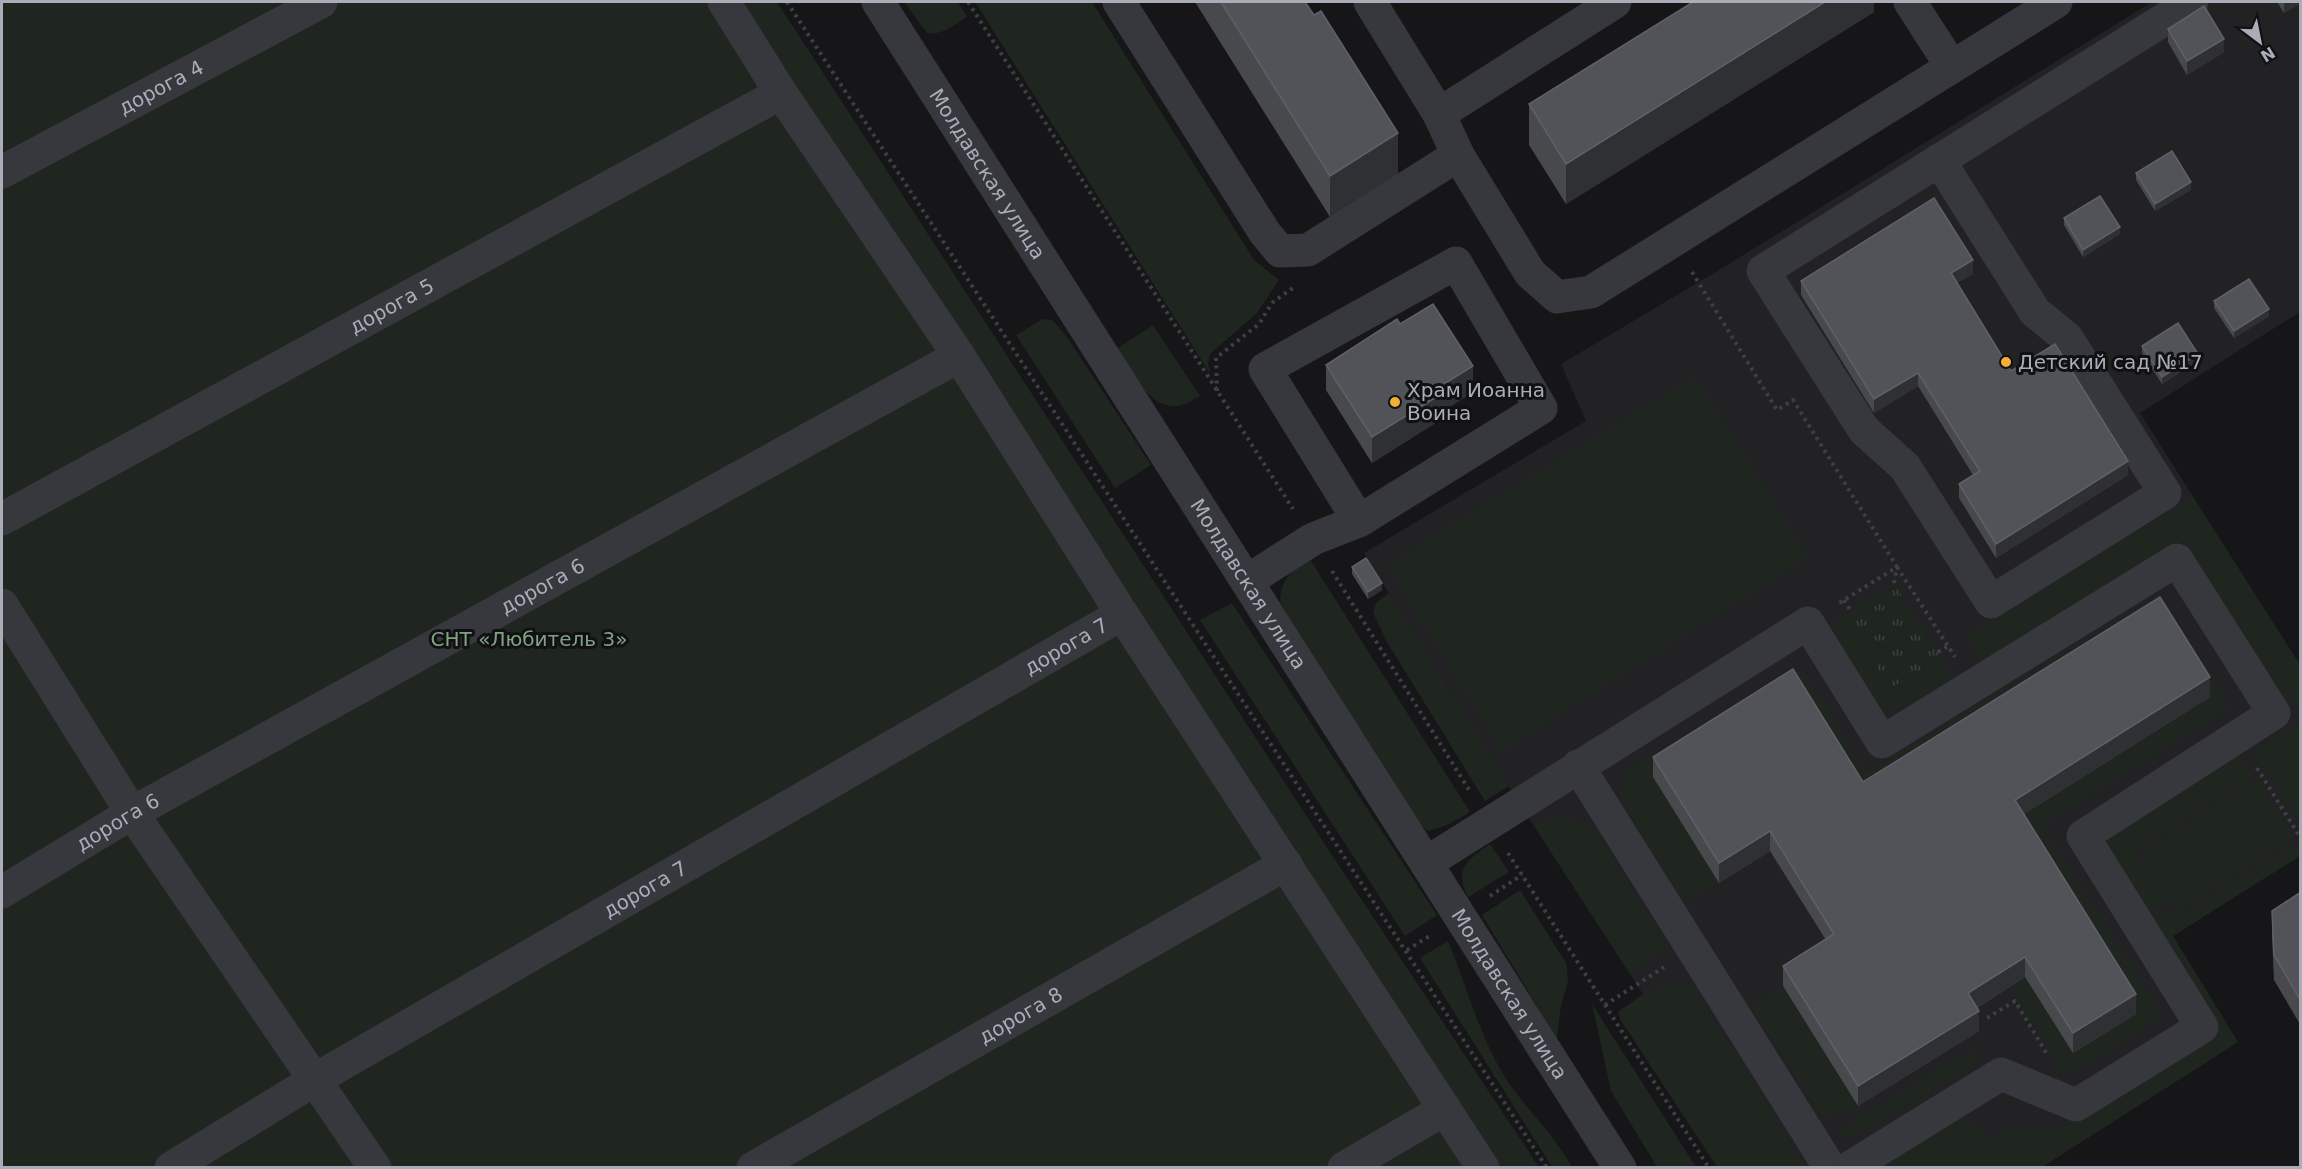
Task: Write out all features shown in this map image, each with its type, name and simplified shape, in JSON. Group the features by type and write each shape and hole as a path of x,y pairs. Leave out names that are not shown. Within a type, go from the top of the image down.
{"street":[{"name":"дорога 4","path":"2,172 321,2"},
{"path":"724,2 781,93 959,356 1122,614 1483,1167"},
{"name":"Молдавская улица","path":"878,2 1620,1167"},
{"path":"1119,2 1264,233 1280,251 1308,250 1458,155"},
{"path":"1370,2 1439,114 1458,155 1530,273 1557,297 1591,292 2056,2"},
{"path":"1439,114 1615,2"},
{"path":"1910,2 1952,67"},
{"path":"1939,160 2035,312 2067,338 2165,493 1991,602 1905,467 1864,430 1763,271 1939,160 2192,2"},
{"name":"дорога 5","path":"2,519 781,93"},
{"path":"1247,581 1312,539 1359,521 1541,408 1456,263 1266,369 1359,521"},
{"name":"дорога 6","path":"2,892 132,813 959,356"},
{"path":"1426,863 1808,623 1882,742 2177,560 2274,713 2084,836 2202,1026 2076,1105 2001,1074 1849,1167"},
{"path":"2,604 132,813 375,1167"},
{"name":"дорога 7","path":"171,1167 316,1079 1122,614"},
{"path":"1578,766 1830,1167"},
{"name":"дорога 8","path":"753,1167 1286,864"},
{"path":"1344,1167 1445,1110"}],"path":[{"path":"787,2 1547,1167"},
{"path":"968,2 1312,539 1709,1167"},
{"path":"1698,282 1777,410 1793,400 1953,654"},
{"path":"1272,303 1295,286"},
{"path":"1894,583 1897,567"},
{"path":"1829,609 1897,567"},
{"path":"1844,600 1851,611"},
{"path":"1938,652 1948,646"},
{"path":"2251,758 2301,837"},
{"path":"1605,1005 1664,968"},
{"path":"1987,1018 2015,1001 2049,1056"}],"shaded area":[{"path":"2152,2 2300,2 2300,312 2140,413 2300,665 2300,856 2173,936 2238,1042 2042,1167 1755,1167 1519,803 1364,553 1586,421 1561,364 1729,264"}],"green space":[{"name":"СНТ «Любитель 3»","path":"2,2 777,2 1328,849 1539,1167 2,1168"},
{"path":"904,2 958,2 967,17 938,33 927,33"},
{"path":"975,2 1092,2 1254,260 1279,280 1256,314 1210,354 1208,364 1211,375"},
{"path":"1043,319 1052,320 1065,334 1151,465 1115,488 1016,335"},
{"path":"1153,325 1200,396 1183,405 1166,405 1148,394 1134,376 1118,348"},
{"path":"1695,376 1808,557 1502,751 1387,565"},
{"path":"2193,497 2300,665 2300,712 2292,698 2279,705 2177,546 1983,665 1967,636"},
{"path":"1309,558 1470,812 1444,826 1427,831 1417,822 1280,602 1282,587 1288,576"},
{"path":"1894,583 1941,657 1890,689 1844,615"},
{"path":"1389,593 1509,786 1485,801 1387,642 1373,613 1376,603"},
{"path":"2158,597 2167,604 2228,706 2225,711 2042,825 2159,1009 2157,1020 2072,1074 2064,1073 2009,988 2025,977 2136,1014 1863,802 1793,689 1719,883 1684,903 1626,809 1621,794 1627,771 1794,668 1800,668 1806,674 1863,770 1868,771"},
{"path":"1232,603 1437,915 1405,936 1200,620"},
{"path":"1844,615 1890,689 1941,657 1952,675 1949,682 1916,703 1899,709 1879,709 1826,627"},
{"path":"2297,726 2300,732 2300,825 2254,752"},
{"path":"2236,749 2253,777 2134,851 2165,901 2143,915 2094,839"},
{"path":"2258,779 2294,838 2176,912 2140,853"},
{"path":"1564,816 1586,824 1602,841 1668,947 1629,972 1533,824"},
{"path":"1490,844 1509,872 1468,897 1462,879 1465,866"},
{"path":"2293,845 2295,848 2300,845 2300,856 2173,936 2238,1042 2042,1167 1870,1168 1952,1116 1970,1122 1989,1136 2037,1126 2048,1132 2059,1131 2215,1034 2149,925 2170,912 2175,918"},
{"path":"1520,890 1566,963 1568,982 1561,1005 1557,1039 1482,915"},
{"path":"1448,941 1491,1052 1511,1086 1559,1146 1572,1167 1552,1167 1420,958"},
{"path":"1682,982 1691,985 1806,1167 1717,1167 1620,1019 1618,1012 1643,994"},
{"path":"1783,986 1858,1106 1823,1117 1816,1110 1751,1006"},
{"path":"1592,1004 1696,1167 1657,1167 1611,1091"},
{"path":"1971,1049 1975,1061 1972,1066 1857,1136 1842,1137 1836,1132"}],"building":[{"path":"1221,2 1305,2 1314,15 1321,11 1398,133 1330,176"},
{"path":"1693,2 1825,2 1566,164 1529,104"},
{"path":"2204,6 2224,39 2187,61 2168,29"},
{"path":"2172,151 2191,182 2155,204 2136,173"},
{"path":"2100,196 2120,227 2083,250 2064,218"},
{"path":"1934,198 1973,260 1951,273 2011,371 2055,344 2128,461 1996,544 1959,484 1980,471 1918,373 1874,399 1801,281"},
{"path":"2249,279 2269,309 2234,331 2214,301"},
{"name":"Храм Иоанна Воина","path":"1433,304 1473,366 1439,387 1443,393 1372,437 1326,365 1397,319 1400,324"},
{"path":"2178,323 2198,354 2162,377 2142,346"},
{"path":"1366,558 1382,583 1368,592 1352,567"},
{"path":"2160,597 2210,677 2015,800 2136,994 2073,1033 2025,957 1968,993 1979,1011 1858,1086 1783,966 1834,934 1770,831 1719,863 1653,757 1793,669 1863,782"},
{"path":"2301,892 2301,1001 2274,955 2272,911"}],"place":[{"name":"Детский сад №17","path":"2006,362"},
{"name":"Храм Иоанна Воина","path":"1395,402"}]}
